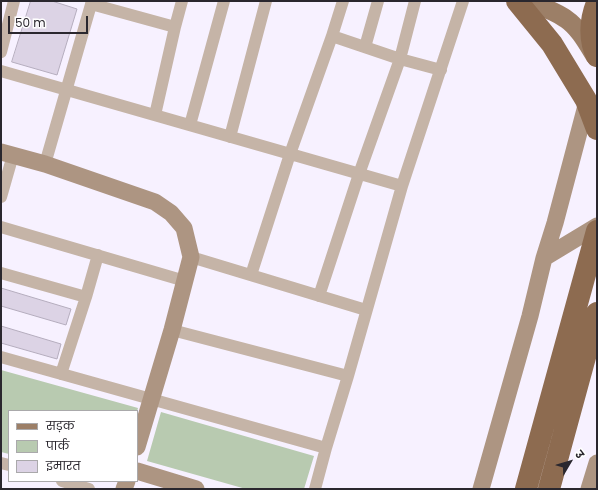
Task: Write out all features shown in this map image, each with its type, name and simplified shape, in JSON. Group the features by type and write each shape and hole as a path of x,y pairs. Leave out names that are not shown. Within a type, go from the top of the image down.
{"highway":[{"path":"517,1 552,44 587,102 597,129"},
{"path":"597,3 593,17 592,41 597,57"},
{"path":"526,489 597,231"},
{"path":"549,489 597,313"}],"main road":[{"path":"527,1 557,13 567,20 580,33 597,57"}],"street":[{"path":"1,52 14,1"},
{"path":"155,115 182,1"},
{"path":"190,125 224,1"},
{"path":"230,137 266,1"},
{"path":"365,47 378,1"},
{"path":"319,296 400,59 415,1"},
{"path":"315,489 402,186 463,1"},
{"path":"45,164 91,2 175,27"},
{"path":"252,275 290,154 332,36 340,2"},
{"path":"332,36 400,59 441,70"},
{"path":"1,71 402,186"},
{"path":"481,489 530,316 544,258 555,223 587,102"},
{"path":"1,197 7,154 45,164 155,202 171,213 184,228 191,257 172,330 138,444"},
{"path":"544,258 597,226"},
{"path":"1,227 185,280"},
{"path":"61,374 98,255"},
{"path":"191,257 366,310"},
{"path":"1,273 86,297"},
{"path":"172,330 348,376"},
{"path":"1,357 326,448"},
{"path":"590,489 597,463"},
{"path":"138,472 196,489"},
{"path":"65,482 89,489"}],"green space":[{"path":"1,370 138,408 137,410 8,410 8,454 1,452"},
{"path":"161,412 314,456 304,489 246,489 147,461"}],"building":[{"path":"31,1 52,1 77,9 57,75 12,62"},
{"path":"1,288 71,309 66,325 1,306"},
{"path":"1,326 61,344 57,359 1,343"}]}
